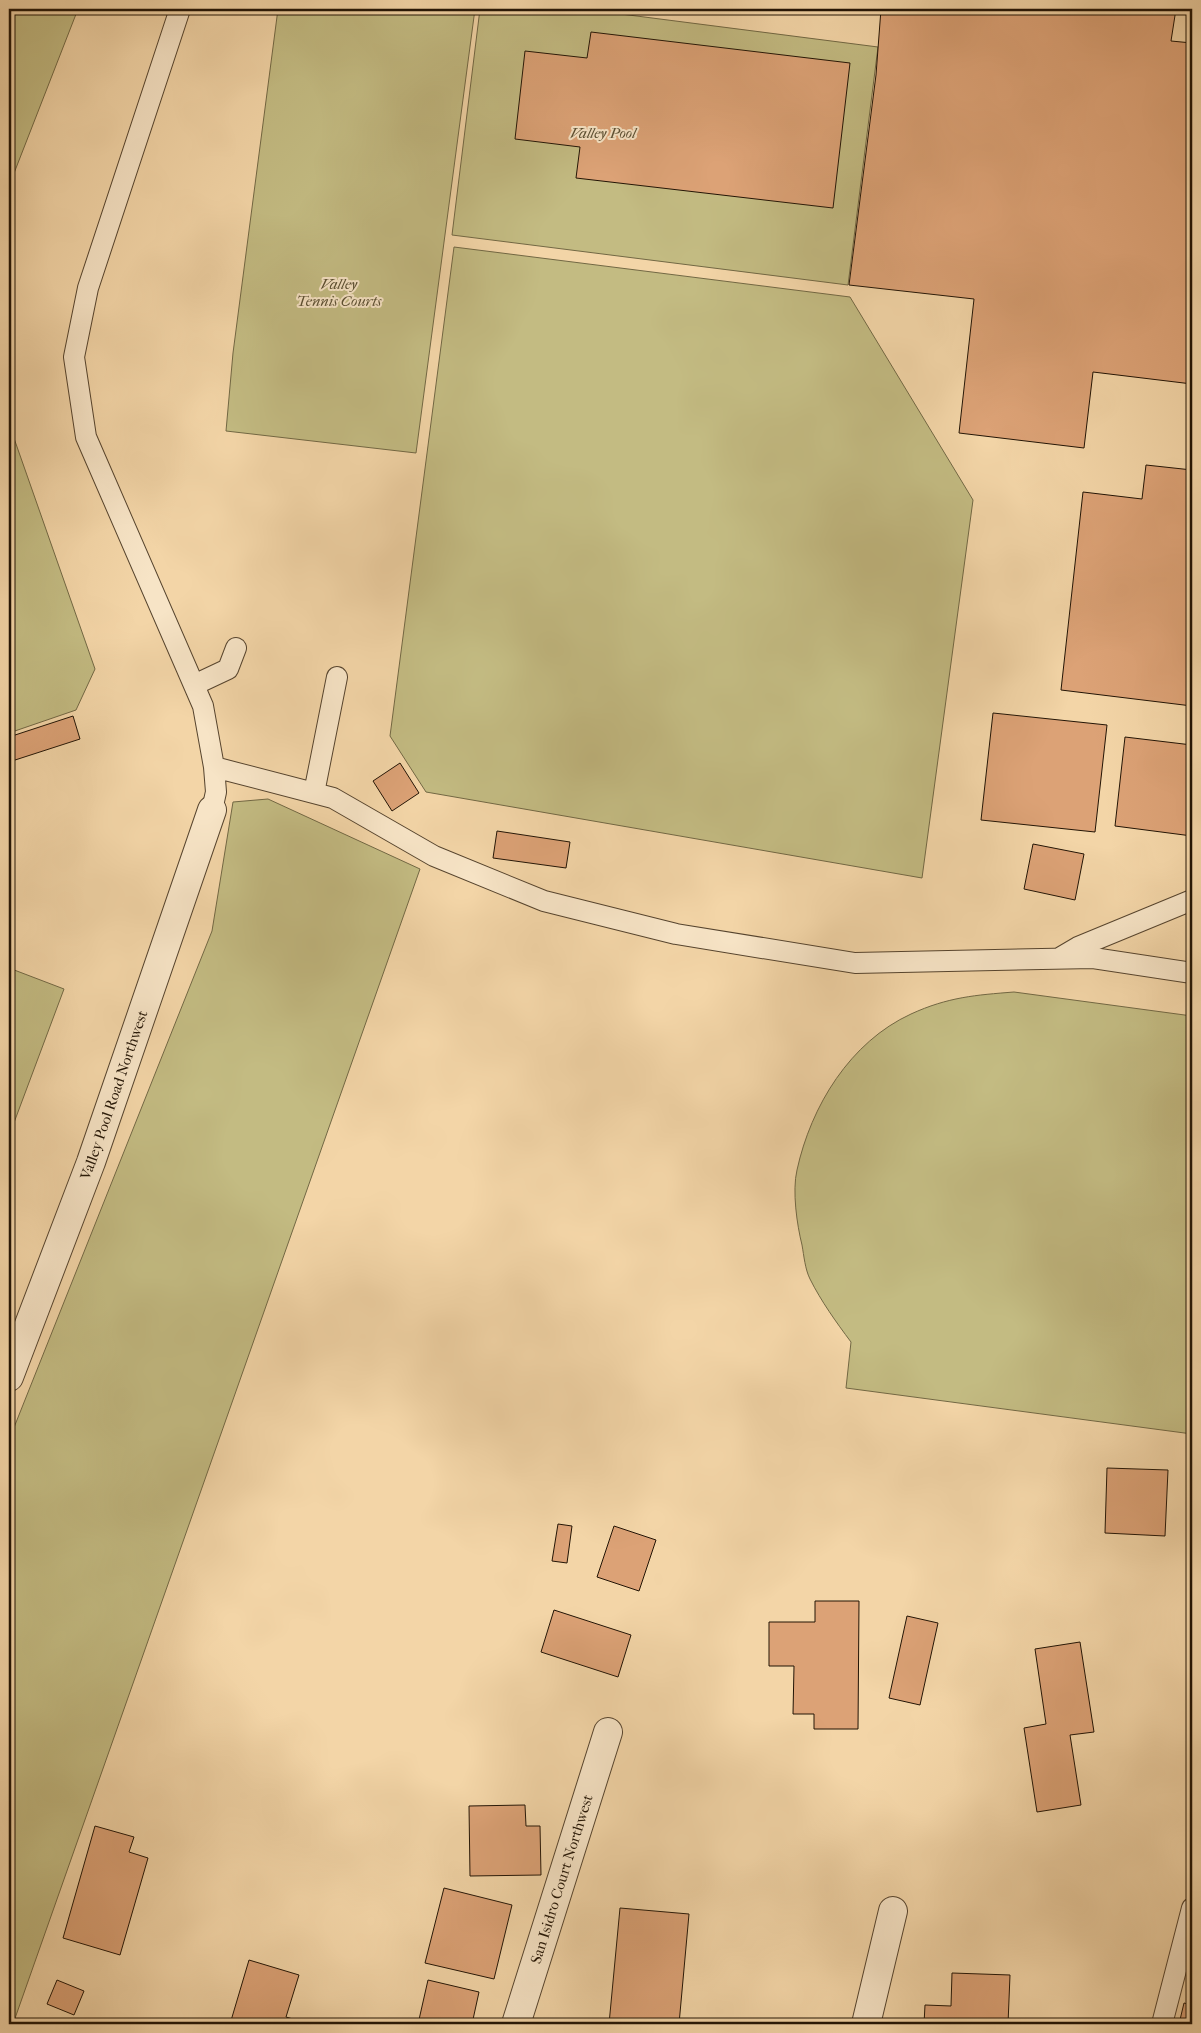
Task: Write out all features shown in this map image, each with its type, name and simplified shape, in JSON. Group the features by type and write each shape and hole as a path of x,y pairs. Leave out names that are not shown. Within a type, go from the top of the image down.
{"street":[{"name":"Valley Pool Road Northwest","path":"9,1377 91,1162 212,810"},
{"name":"San Isidro Court Northwest","path":"516,2024 608,1732"},
{"path":"866,2024 893,1911"}],"lane":[{"path":"180,9 88,288 74,357 86,437 203,706 214,766 216,792 212,810"},
{"path":"194,685 228,669 236,648"},
{"path":"314,793 337,677"},
{"path":"214,766 333,798 434,856 544,901 676,934 855,963 1093,958 1192,973"},
{"path":"1057,959 1078,948 1192,900"},
{"path":"1162,2024 1192,1908"}],"green space":[{"path":"9,9 78,9 9,186"},
{"name":"Valley Tennis Courts","path":"278,9 475,9 416,453 226,431 233,353"},
{"name":"Valley Pool","path":"480,9 582,9 878,47 848,285 452,235"},
{"path":"454,247 850,297 973,500 922,878 426,792 390,736"},
{"path":"9,424 95,669 76,710 9,733"},
{"path":"268,799 420,869 13,2024 9,2024 9,1440 212,931 233,802"},
{"path":"9,968 64,989 9,1136"},
{"path":"1014,992 1192,1016 1192,1434 846,1388 851,1342 834,1319 808,1275 797,1218 795,1198 797,1170 803,1146 812,1123 836,1078 869,1041 889,1026 924,1008 950,1000"}],"building":[{"path":"881,9 1176,9 1171,41 1192,43 1192,384 1093,372 1084,448 959,433 974,299 849,285 876,75"},
{"path":"591,32 850,63 833,208 576,178 580,147 515,139 525,51 587,58"},
{"path":"1146,465 1192,470 1188,521 1192,522 1192,706 1061,690 1083,492 1142,499"},
{"path":"993,713 1107,725 1095,832 981,820"},
{"path":"73,716 80,739 12,761 9,753 9,737"},
{"path":"1125,737 1192,745 1192,836 1115,826"},
{"path":"400,763 419,793 392,811 373,781"},
{"path":"497,831 570,842 566,868 493,858"},
{"path":"1033,844 1084,854 1075,900 1024,889"},
{"path":"1107,1468 1168,1470 1165,1536 1105,1533"},
{"path":"558,1524 572,1526 567,1563 552,1561"},
{"path":"614,1526 656,1540 639,1591 597,1577"},
{"path":"815,1601 859,1601 858,1729 814,1729 814,1714 793,1714 794,1666 769,1666 769,1622 815,1622"},
{"path":"554,1610 631,1635 618,1677 541,1652"},
{"path":"907,1616 938,1623 920,1705 889,1698"},
{"path":"1080,1642 1094,1732 1070,1735 1081,1805 1037,1812 1024,1728 1046,1724 1035,1649"},
{"path":"525,1805 526,1826 540,1826 541,1875 470,1876 469,1806"},
{"path":"95,1826 134,1837 129,1852 148,1858 120,1955 63,1938"},
{"path":"444,1888 512,1905 494,1979 425,1963"},
{"path":"620,1908 689,1914 679,2024 609,2024"},
{"path":"249,1960 299,1975 286,2017 310,2024 230,2024"},
{"path":"952,1973 1010,1975 1008,2024 924,2024 925,2005 951,2006"},
{"path":"57,1980 84,1991 74,2015 47,2004"},
{"path":"428,1980 479,1992 472,2024 418,2024"},
{"path":"1184,2003 1192,2005 1192,2024 1179,2024"}]}
